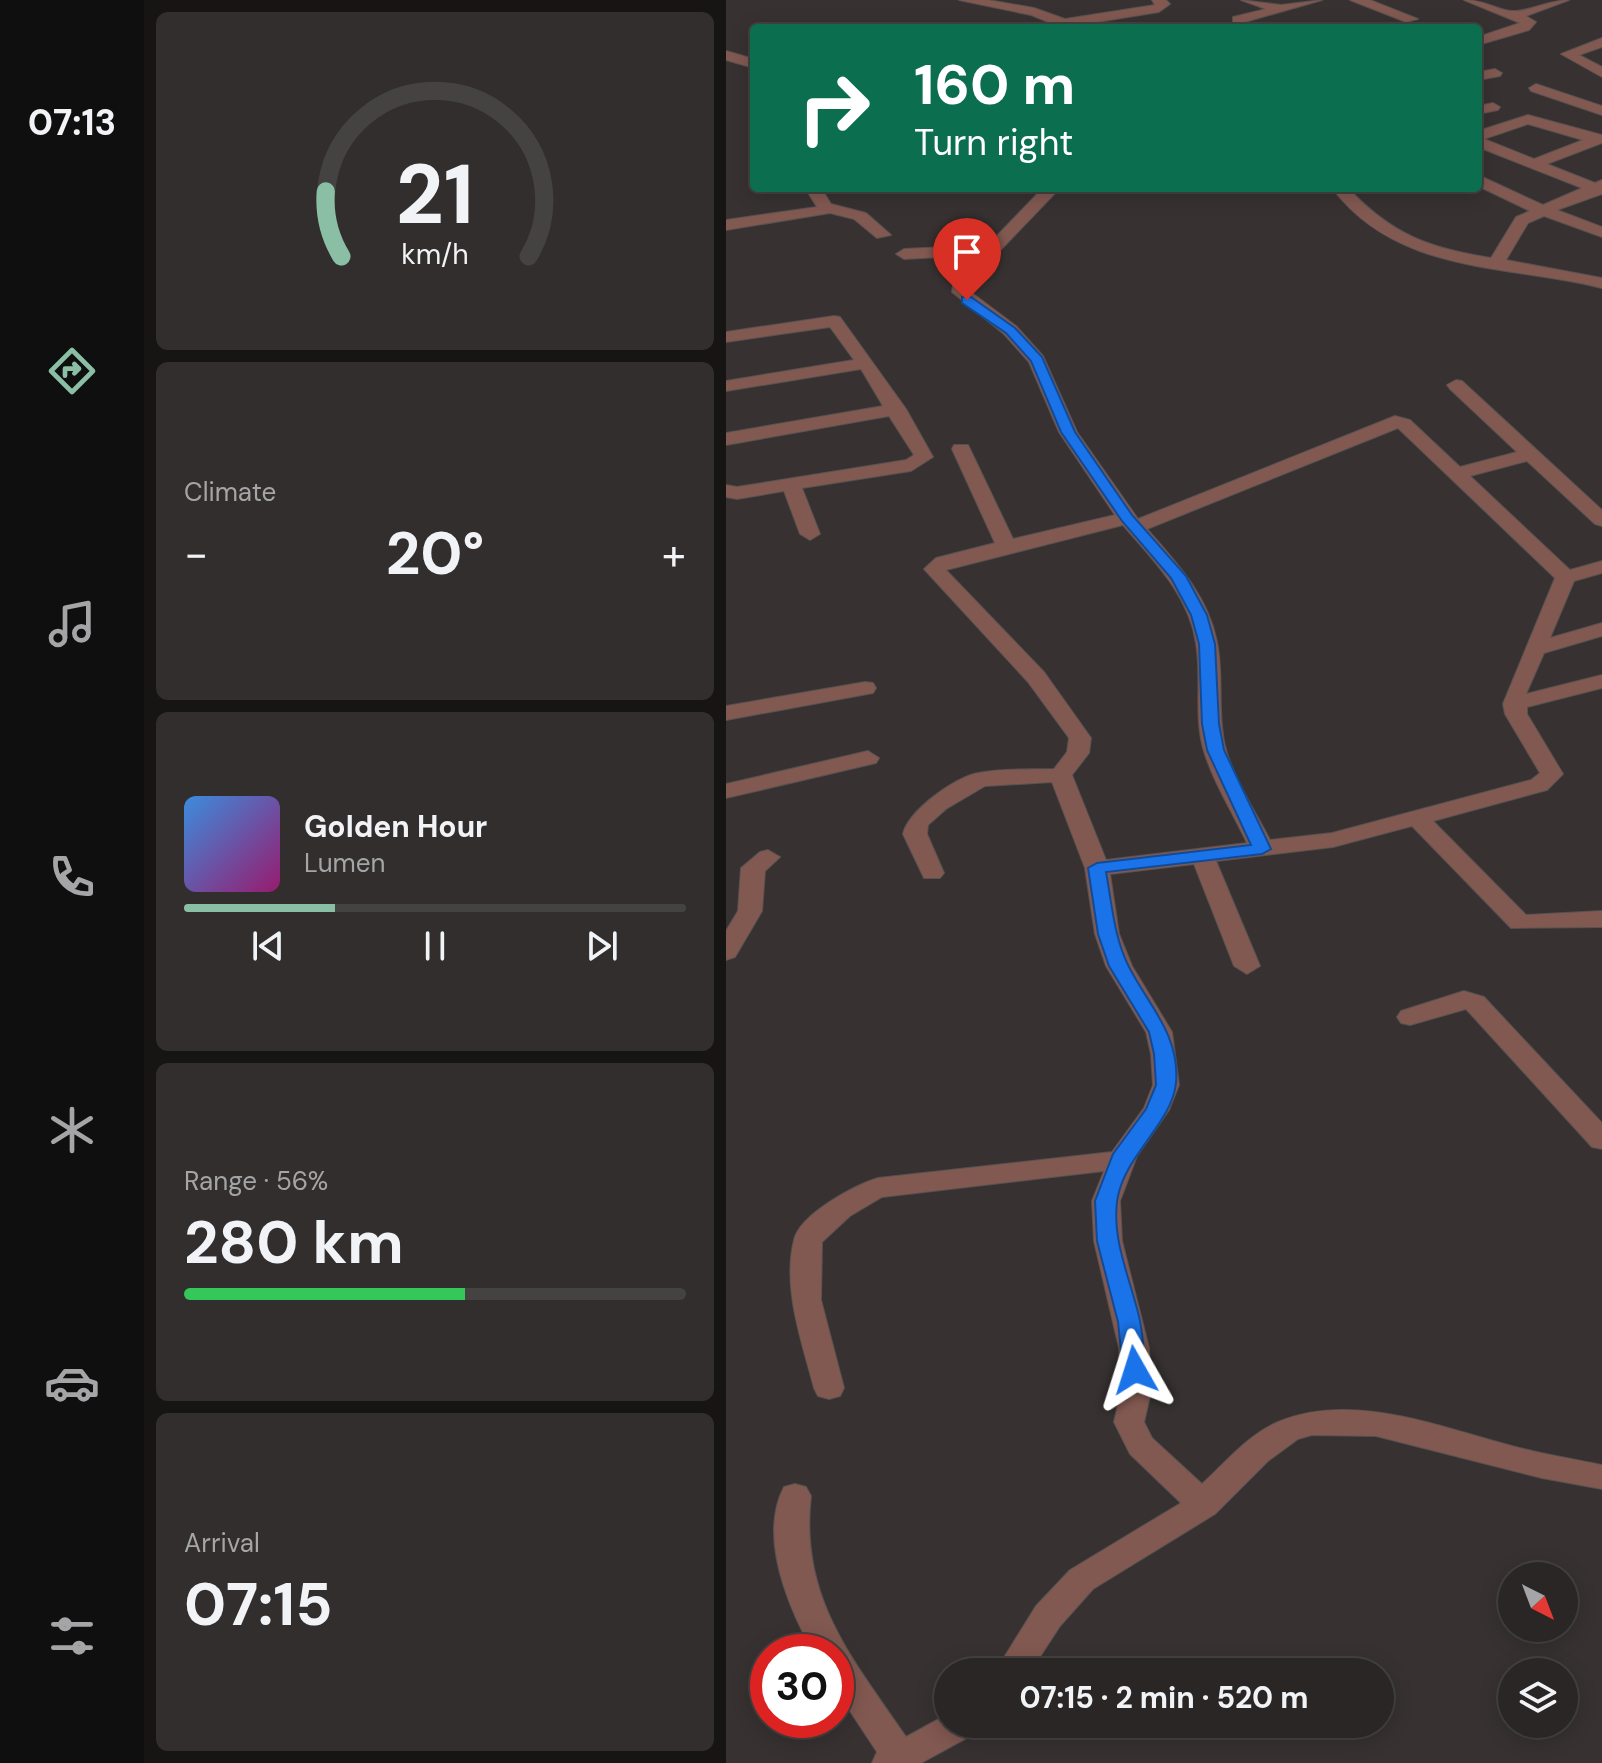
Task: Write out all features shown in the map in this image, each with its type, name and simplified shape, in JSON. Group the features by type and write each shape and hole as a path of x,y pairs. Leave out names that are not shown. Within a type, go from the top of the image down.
{"street":[{"path":"966,0 1034,12 1066,24"},
{"path":"1081,24 1159,8 1163,4 1159,0"},
{"path":"1248,0 1281,9"},
{"path":"1238,20 1315,0"},
{"path":"1357,0 1411,19"},
{"path":"1471,0 1516,15 1529,24 1482,40"},
{"path":"1516,15 1562,0"},
{"path":"1602,42 1568,55 1602,73"},
{"path":"726,55 750,63"},
{"path":"1482,75 1495,73"},
{"path":"1536,88 1602,111"},
{"path":"1482,135 1528,119 1599,139"},
{"path":"1533,164 1599,139"},
{"path":"1482,144 1599,188"},
{"path":"1482,182 1541,210 1602,232"},
{"path":"1496,262 1522,220 1599,188"},
{"path":"816,192 825,207 860,216 883,235"},
{"path":"1048,192 960,283 960,292 1010,330 1037,360 1068,432 1131,523 1178,576 1199,615 1207,644 1210,724 1215,750 1262,849"},
{"path":"1344,192 1360,209 1414,247 1449,258 1556,270 1602,283"},
{"path":"726,225 817,212 825,207"},
{"path":"904,254 990,250"},
{"path":"726,337 834,321 866,363 924,454 918,462 791,485 737,493 726,491"},
{"path":"726,386 866,363"},
{"path":"1456,385 1527,455 1602,520"},
{"path":"726,439 897,409"},
{"path":"932,873 915,834 917,823 931,809 980,779 1061,775 1078,753 1080,738 1036,677 934,569 943,562 1131,523 1390,422 1404,424 1566,577"},
{"path":"961,449 1007,547"},
{"path":"1457,473 1527,455"},
{"path":"791,485 810,534"},
{"path":"1566,577 1602,567"},
{"path":"1097,868 1333,840 1550,779 1552,774 1516,714 1514,704 1566,577"},
{"path":"1535,649 1602,629"},
{"path":"1514,704 1602,681"},
{"path":"726,713 865,688"},
{"path":"726,791 868,758"},
{"path":"1061,775 1097,868 1107,934 1119,966 1159,1032 1164,1054 1166,1085 1161,1098 1121,1160 1106,1201 1108,1241 1134,1348 1136,1392 1129,1422 1141,1446 1204,1505"},
{"path":"1417,818 1520,923 1602,919"},
{"path":"1202,855 1247,966"},
{"path":"726,952 750,911 753,868 768,857"},
{"path":"1410,1017 1464,999 1475,1003 1602,1140"},
{"path":"829,1388 806,1300 808,1239 828,1216 856,1197 878,1188 1121,1160"},
{"path":"1021,1658 1060,1598 1096,1569 1172,1527 1204,1505 1267,1444 1290,1429 1318,1422 1382,1426 1542,1466 1602,1477"},
{"path":"795,1496 791,1536 794,1571 822,1634"},
{"path":"854,1692 894,1760 936,1738"}],"route":[{"path":"967,300 1010,330 1037,360 1068,432 1127,518 1178,576 1199,615 1207,644 1210,724 1215,750 1262,849 1097,868 1107,934 1119,966 1159,1032 1164,1054 1166,1085 1156,1110 1124,1154 1106,1201 1108,1241 1129,1322 1135,1370"}]}
